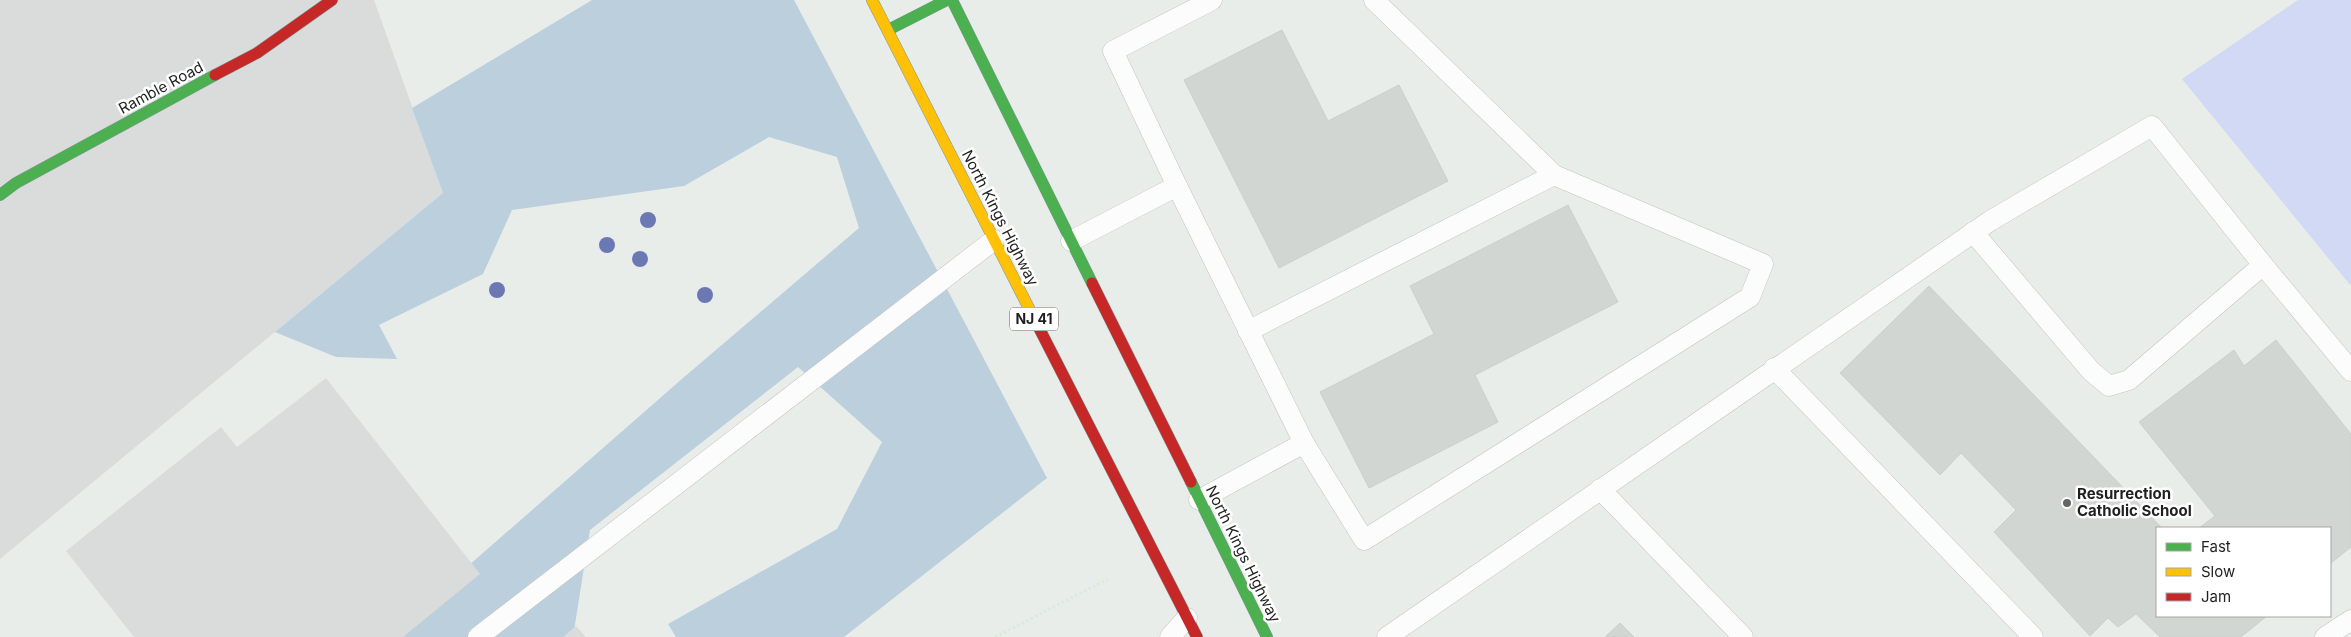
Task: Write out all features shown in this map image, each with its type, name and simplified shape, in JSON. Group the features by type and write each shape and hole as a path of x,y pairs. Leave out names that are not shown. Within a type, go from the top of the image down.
{"main road":[{"name":"Ramble Road","path":"0,195 16,183 258,53 332,0"},
{"name":"North Kings Highway","path":"872,0 1197,637"},
{"path":"888,30 947,0"},
{"name":"North Kings Highway","path":"952,0 1267,637"}],"lane":[{"path":"1212,0 1113,51 1176,186 1304,442 1364,540 1750,297 1763,264 1554,175 1374,0"},
{"path":"1387,637 1973,232 2152,126 2351,371"},
{"path":"1248,331 1554,175"},
{"path":"1071,241 1176,186"},
{"path":"1973,232 2091,371 2109,386 2129,380 2263,265"},
{"path":"478,637 994,240"},
{"path":"1774,368 2033,637"},
{"path":"1199,500 1304,442"},
{"path":"1600,489 1743,637"},
{"path":"1170,637 1187,618"},
{"path":"2325,637 2351,620"}],"path":[{"path":"995,637 1108,579"}],"shaded area":[{"path":"0,0 374,0 443,193 0,559"},
{"path":"592,0 794,0 1047,478 844,637 676,637 668,624 837,529 882,442 798,367 590,530 573,637 387,637 683,378 859,228 837,157 769,137 684,186 512,210 483,274 379,325 397,359 336,357 275,332 443,193 412,108"},
{"path":"2298,0 2351,0 2351,286 2182,79"},
{"path":"326,378 480,574 403,637 134,637 66,551 221,427 237,447"},
{"path":"576,626 586,637 563,637"}],"building":[{"path":"1282,30 1328,121 1399,85 1448,181 1279,268 1184,80"},
{"path":"1568,205 1618,302 1475,375 1498,422 1369,488 1320,392 1434,334 1410,286"},
{"path":"1929,286 2161,527 2156,527 2156,617 2266,617 2241,637 2160,637 2136,614 2118,627 2108,618 2090,636 1994,532 2016,510 1961,453 1940,475 1840,373"},
{"path":"2276,340 2351,434 2351,547 2331,563 2331,527 2200,527 2215,516 2139,422 2234,350 2244,366"},
{"path":"1620,623 1634,637 1605,637"}],"traffic: fast":[{"path":"888,30 947,0"},
{"path":"952,0 1092,283"},
{"path":"0,195 16,183 215,75"},
{"path":"1191,482 1267,637"}],"traffic: slow":[{"path":"872,0 1036,322"}],"traffic: jam":[{"path":"215,75 257,53 332,0"},
{"path":"1092,283 1191,482"},
{"path":"1036,322 1197,637"}],"place":[{"name":"Resurrection Catholic School","path":"2067,503"}]}
